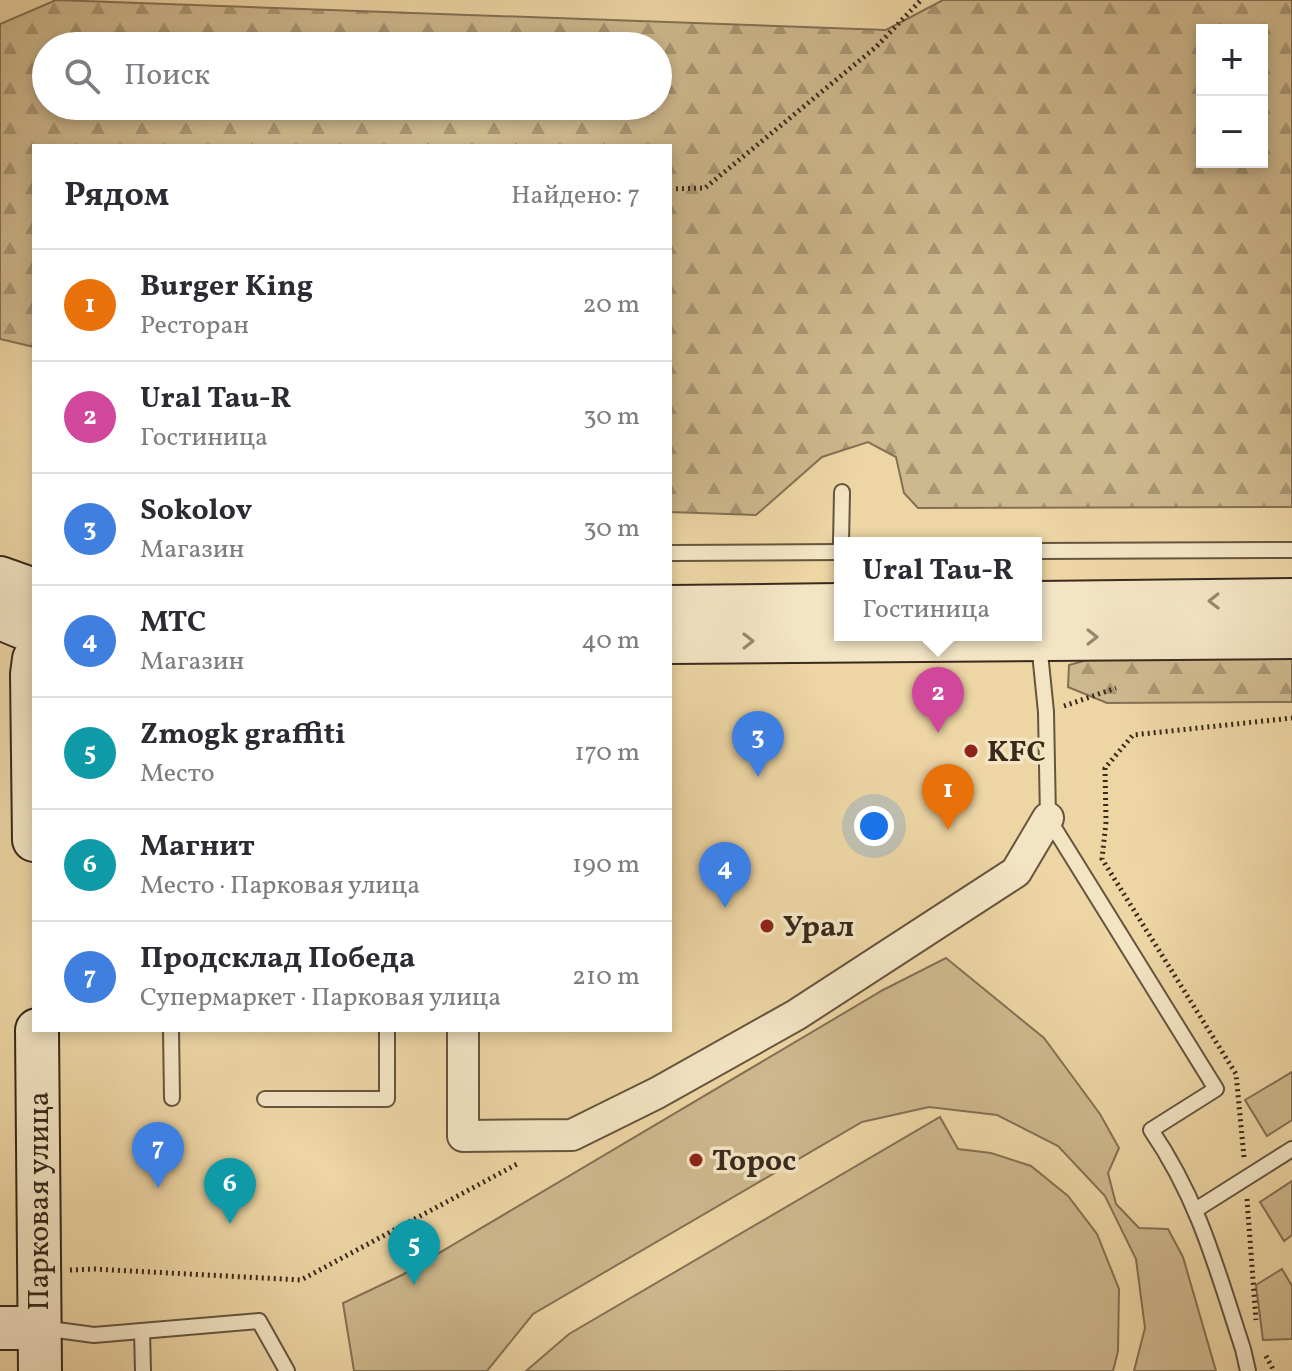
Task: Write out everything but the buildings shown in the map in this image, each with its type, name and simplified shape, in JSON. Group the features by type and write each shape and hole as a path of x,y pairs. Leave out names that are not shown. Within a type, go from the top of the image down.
{"main road":[{"path":"0,578 32,589"},
{"path":"1042,620 1292,600"},
{"path":"672,607 834,605"},
{"path":"0,618 32,631"},
{"path":"1042,620 1292,637"},
{"path":"672,642 834,632"},
{"name":"Парковая улица","path":"37,1032 19,1328 40,1371"}],"street":[{"path":"463,1032 463,1136 572,1135 657,1093 796,1015 1016,872 1048,818"}],"lane":[{"path":"841,537 842,492"},
{"path":"1042,551 1292,550"},
{"path":"672,553 834,552"},
{"path":"1040,641 1046,712 1048,818 1216,1089 1151,1130 1175,1164 1197,1209 1248,1371"},
{"path":"171,1032 172,1098"},
{"path":"265,1099 387,1099 387,1032"},
{"path":"1197,1209 1292,1149"},
{"path":"19,1328 94,1335 259,1321 287,1371"},
{"path":"142,1331 143,1371"}],"path":[{"path":"672,189 705,188 876,47 921,0"},
{"path":"1046,712 1116,688"},
{"path":"1257,1325 1236,1074 1102,859 1106,822 1105,768 1133,735 1292,718"},
{"path":"94,1269 301,1280 572,1135"},
{"path":"1263,1350 1274,1371"}],"green space":[{"path":"56,0 886,30 943,0 1292,0 1292,507 918,508 904,493 896,457 868,442 822,457 756,515 672,512 672,144 32,144 32,347 0,339 0,24"},
{"path":"1292,654 1292,702 1107,703 1068,687 1069,665 1105,655"},
{"name":"Торос","path":"946,958 1044,1038 1100,1114 1119,1148 1108,1173 1116,1204 1139,1228 1168,1229 1183,1257 1216,1371 1134,1371 1145,1328 1136,1259 1105,1196 1058,1146 997,1115 929,1107 862,1122 533,1314 487,1371 354,1371 343,1303 402,1275 883,990"},
{"path":"1292,1072 1292,1120 1267,1136 1245,1100"},
{"name":"Торос","path":"940,1117 958,1149 991,1153 1031,1166 1068,1196 1097,1234 1119,1289 1118,1351 1113,1371 526,1371 569,1334"},
{"path":"1292,1181 1292,1235 1284,1241 1260,1202"},
{"path":"1282,1269 1292,1286 1292,1339 1263,1340 1256,1285"}],"place":[{"name":"Ural Tau-R","path":"938,733"},
{"name":"KFC","path":"971,751"},
{"name":"Sokolov","path":"758,777"},
{"name":"Burger King","path":"948,830"},
{"name":"МТС","path":"725,908"},
{"name":"Урал","path":"767,926"},
{"name":"Торос","path":"696,1160"},
{"name":"Продсклад Победа","path":"158,1188"},
{"name":"Магнит","path":"230,1224"},
{"name":"Zmogk graffiti","path":"414,1285"}]}
